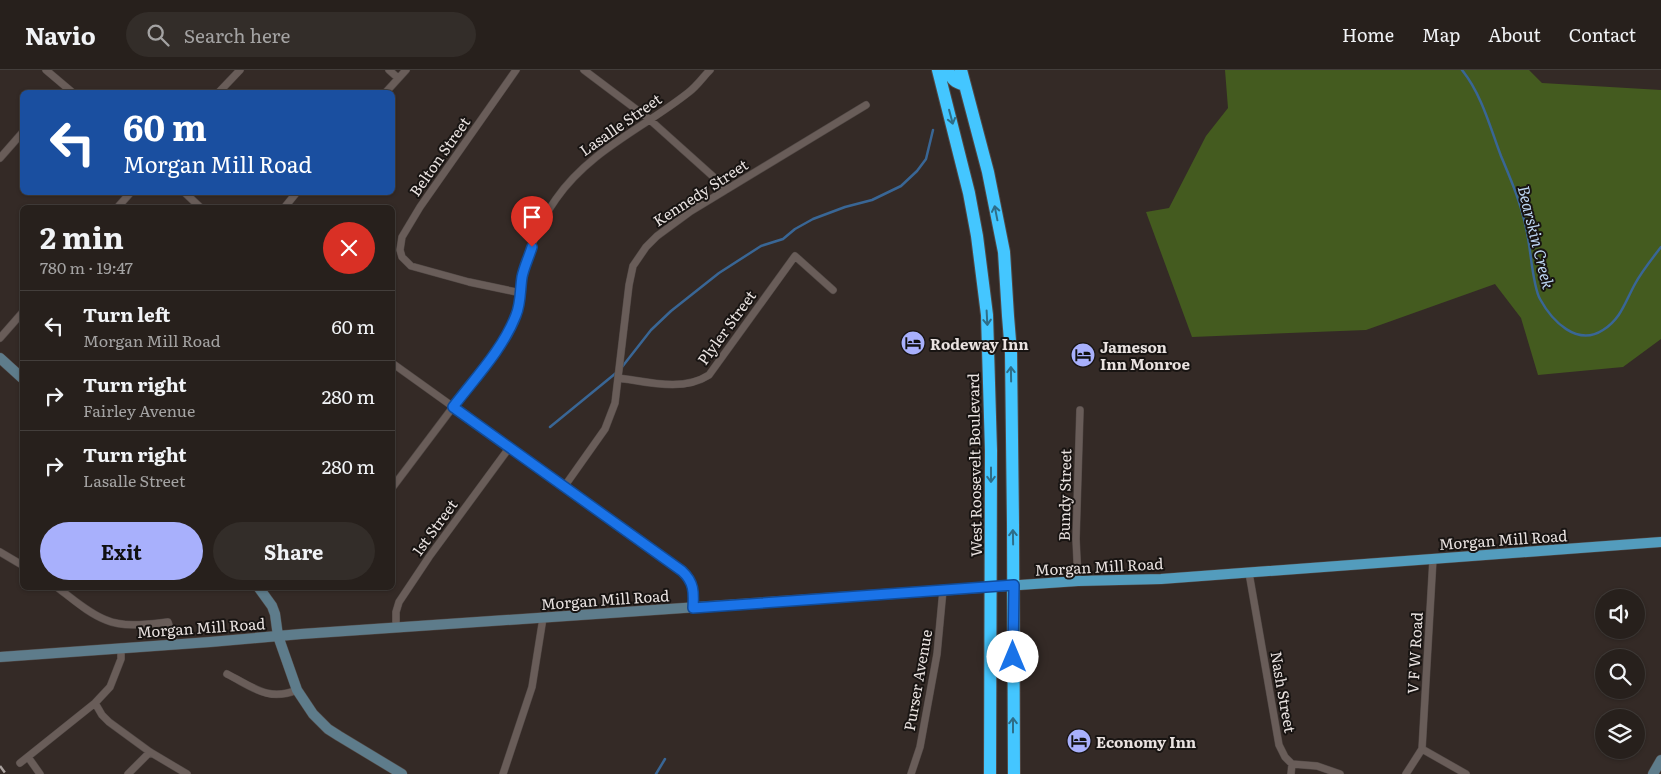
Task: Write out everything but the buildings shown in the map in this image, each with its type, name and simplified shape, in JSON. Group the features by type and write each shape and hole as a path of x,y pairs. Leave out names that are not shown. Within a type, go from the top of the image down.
{"highway":[{"name":"West Roosevelt Boulevard","path":"938,70 969,193 977,236 987,315 991,451 990,774"},
{"path":"948,70 952,79 965,85"},
{"path":"961,70 988,172 1004,252 1011,353 1014,774"}],"main road":[{"path":"0,358 20,376"},
{"name":"Morgan Mill Road","path":"0,657 1014,585 1161,579 1249,573 1661,542"},
{"path":"260,590 272,606 275,614 278,636 297,690 314,714 328,729 402,774"},
{"path":"1653,774 1661,760"}],"street":[{"path":"46,70 69,90"},
{"path":"221,90 240,70"},
{"path":"389,70 398,78"},
{"path":"388,90 406,70"},
{"name":"Belton Street","path":"516,70 420,207 402,237 400,250 402,257 411,266 469,282 521,293"},
{"path":"584,70 649,120 727,189"},
{"name":"Lasalle Street","path":"395,484 510,329 517,314 523,275 536,233 556,198 589,161 691,90 710,70"},
{"path":"61,90 64,86"},
{"name":"Kennedy Street","path":"564,487 609,422 615,403 619,378 633,266 646,247 657,236 691,211 866,105"},
{"path":"0,158 20,135"},
{"path":"119,205 128,195"},
{"path":"187,195 197,205"},
{"path":"286,205 295,195"},
{"name":"Plyler Street","path":"619,378 680,384 700,381 709,375 724,357 767,292 795,256 833,290"},
{"path":"0,338 20,315"},
{"path":"395,365 689,577 694,591 693,608"},
{"name":"Bundy Street","path":"1078,581 1076,539 1080,410"},
{"name":"1st Street","path":"396,628 396,612 399,602 429,556 509,448"},
{"path":"0,552 20,564"},
{"name":"V F W Road","path":"1422,749 1433,559"},
{"name":"Nash Street","path":"1249,573 1279,745 1292,764"},
{"path":"62,590 91,613 107,621 121,624 168,622 175,644"},
{"name":"Purser Avenue","path":"910,774 920,747 937,654 944,590"},
{"path":"503,774 532,687 543,618"},
{"path":"20,763 95,703 110,687 121,659 121,648"},
{"path":"227,674 265,694 276,696 297,690"},
{"path":"95,703 102,716 109,722 150,752 187,774"},
{"path":"1406,774 1422,749 1466,774"},
{"path":"128,774 150,752"},
{"path":"28,757 40,774"},
{"path":"1291,774 1292,764 1317,766 1340,774"}],"green space":[{"path":"1225,70 1529,70 1542,83 1661,90 1661,339 1623,367 1538,375 1521,318 1495,284 1366,330 1192,337 1146,212 1169,208 1206,136 1228,108"}],"waterway":[{"name":"Bearskin Creek","path":"1462,70 1480,101 1519,201 1528,236 1537,293 1551,316 1558,323 1566,329 1584,335 1593,334 1609,326 1622,310 1638,279 1661,247"},
{"path":"622,367 651,330 671,311 719,273 761,246 783,239 795,229 813,219 845,207 872,200 901,186 917,171 926,159 933,130"},
{"path":"550,427 616,373"},
{"path":"656,774 665,759"}],"railway":[{"path":"0,766 6,774"}],"place":[{"name":"Rodeway Inn","path":"913,343"},
{"name":"Jameson Inn Monroe","path":"1083,355"},
{"name":"Economy Inn","path":"1079,741"}],"route":[{"path":"532,247 523,275 517,314 510,329 453,407 682,571 693,584 693,608 1014,585 1013,657"}]}
